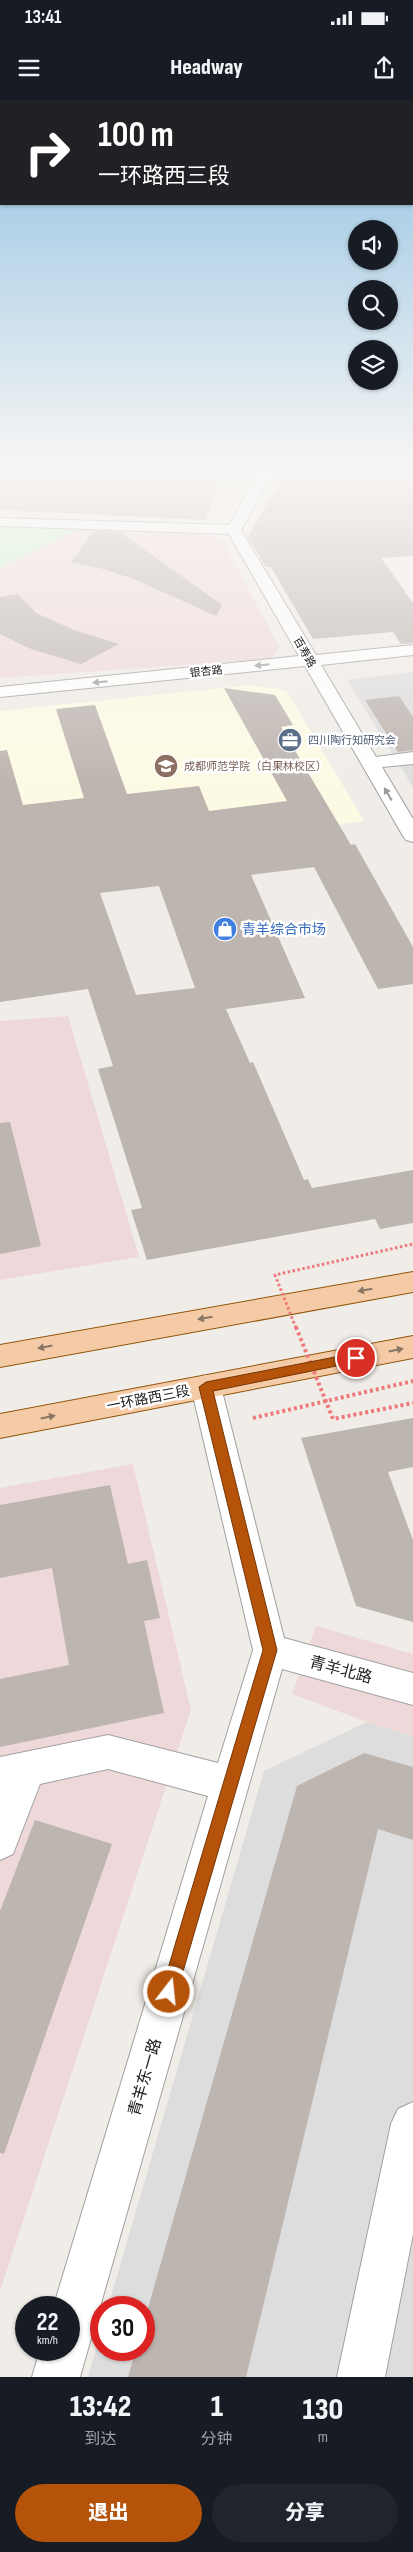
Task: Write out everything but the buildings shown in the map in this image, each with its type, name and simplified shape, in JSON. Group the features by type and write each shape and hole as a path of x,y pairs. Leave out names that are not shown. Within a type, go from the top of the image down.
{"main road":[{"path":"0,1356 153,1327 413,1282"},
{"name":"一环路西三段","path":"0,1426 413,1347"}],"street":[{"name":"百寿路","path":"259,573 413,836"},
{"name":"银杏路","path":"0,692 413,650"},
{"path":"370,763 413,758"},
{"path":"206,1387 270,1650"},
{"name":"青羊北路","path":"270,1650 413,1689"},
{"name":"青羊东一路","path":"80,2296 270,1650"},
{"path":"0,1841 13,1772 108,1752 230,1784"},
{"path":"362,2377 413,2124"},
{"path":"56,2377 61,2361"}],"path":[{"path":"413,1244 275,1275 333,1419 413,1403"},
{"path":"253,1418 413,1381"}],"shaded area":[{"path":"0,573 240,573 280,648 271,659 0,678"},
{"path":"413,672 413,787 347,680"},
{"name":"成都师范学院（白果林校区）","path":"251,685 286,690 364,821 0,866 0,711"},
{"path":"68,1016 139,1257 0,1280 0,1021"},
{"path":"133,1464 191,1710 0,2291 0,1488"},
{"path":"316,1626 413,1654 413,1736 367,1722 292,1694"},
{"path":"367,1722 413,1736 413,2377 88,2377 93,2361 155,2361 155,2296 111,2296 264,1771"}],"place":[{"name":"四川陶行知研究会","path":"290,740"},
{"name":"成都师范学院（白果林校区）","path":"166,766"},
{"name":"青羊综合市场","path":"225,929"}],"route":[{"path":"169,1992 270,1650 206,1387 356,1358"}]}
